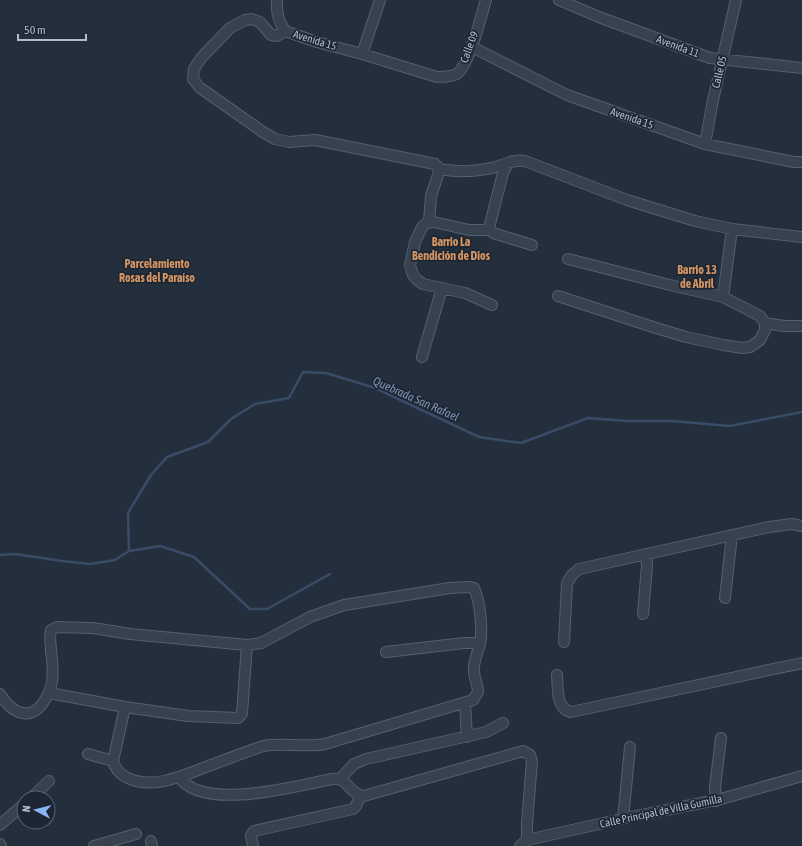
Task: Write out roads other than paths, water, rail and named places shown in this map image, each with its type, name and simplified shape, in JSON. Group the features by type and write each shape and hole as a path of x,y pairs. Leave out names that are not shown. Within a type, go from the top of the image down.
{"street":[{"path":"277,0 278,18 285,30 277,36 271,34 260,22 252,19 245,20 230,28 201,58 193,72 194,82 199,87 275,139 289,142 315,140 432,163 439,169 465,172 516,161 525,161 626,200 695,221 732,229 802,237"},
{"path":"362,54 380,0"},
{"name":"Calle 09","path":"437,77 447,77 458,73 466,62 486,0"},
{"name":"Avenida 11","path":"559,0 599,17 710,58 802,68"},
{"name":"Calle 05","path":"705,144 722,59 736,0"},
{"name":"Avenida 15","path":"285,30 317,42 437,77"},
{"name":"Avenida 15","path":"472,47 567,95 705,144 794,162 802,162"},
{"path":"490,230 489,225 491,216 503,173 508,163"},
{"path":"429,222 430,196 438,178 439,169"},
{"path":"492,305 472,295 427,285 416,279 411,270 410,261 415,242 424,225 429,222 469,230 490,230 493,233 532,245"},
{"path":"723,297 732,229"},
{"path":"558,296 686,337 742,348 750,347 757,343 764,333 765,323 760,316 723,297 568,259"},
{"path":"422,357 442,288"},
{"path":"765,323 784,326 802,326"},
{"path":"564,642 567,583 572,575 579,569 732,535 784,525 792,524 802,526"},
{"path":"725,598 732,535"},
{"path":"644,614 647,565 646,554"},
{"path":"0,694 10,707 18,712 26,714 37,710 49,693 53,668 50,636 51,630 56,627 93,628 130,634 247,645 266,641 283,632 292,625 344,605 450,588 474,588 477,596 480,623 480,643 475,660 474,674 478,690 477,695 473,700 465,703 325,744 308,746 276,744 262,746 179,777 164,781 145,782 134,781 120,773 114,766 113,761 125,707"},
{"path":"386,652 464,643 480,643"},
{"path":"49,693 125,707 188,716 238,718 242,713 247,645"},
{"path":"557,676 560,704 564,709 571,712 802,663"},
{"path":"465,703 466,737"},
{"path":"340,779 354,764 366,759 486,732 503,723"},
{"path":"716,800 715,787 720,738"},
{"path":"622,819 630,747"},
{"path":"179,777 186,786 201,791 241,795 264,793 332,779 340,779 347,784 352,791 360,796 364,796 523,751 530,755 532,761 527,823 523,843"},
{"path":"88,754 113,761"},
{"name":"Calle Principal de Villa Gumilla","path":"523,843 622,819 716,800 802,776"},
{"path":"39,790 49,781"},
{"path":"253,846 251,835 254,831 353,809 356,806 360,796"},
{"path":"0,825 16,811"},
{"path":"94,846 136,834"}],"waterway":[{"name":"Quebrada San Rafael","path":"129,551 128,513 151,475 167,457 208,442 231,419 255,404 289,398 303,372 326,373 375,388 479,437 521,443 588,418 627,421 672,421 730,426 802,412"},
{"path":"0,555 15,554 90,564 115,560 129,551 160,546 194,557 250,609 267,609 330,574"}],"district":[{"name":"Barrio La Bendición de Dios","path":"451,249"},
{"name":"Parcelamiento Rosas del Paraíso","path":"157,271"},
{"name":"Barrio 13 de Abril","path":"697,277"}]}
